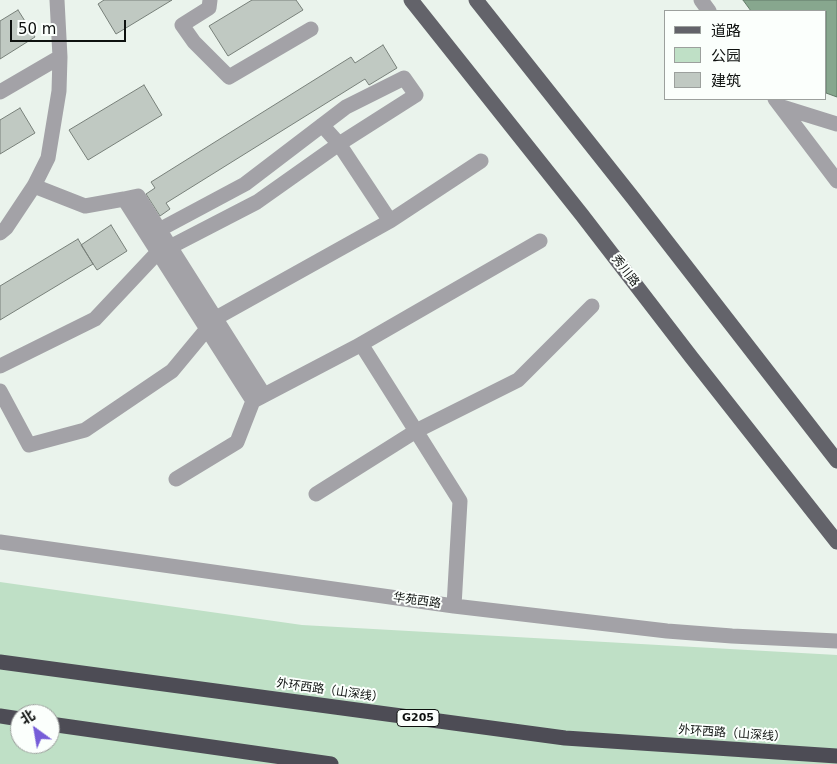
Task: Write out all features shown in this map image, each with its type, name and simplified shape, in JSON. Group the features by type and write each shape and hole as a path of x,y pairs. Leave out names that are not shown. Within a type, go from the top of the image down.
{"highway":[{"name":"外环西路（山深线）","path":"0,662 565,738 837,756"},
{"path":"60,725 331,764"}],"main road":[{"name":"秀川路","path":"411,0 582,215 837,542"},
{"path":"476,0 633,198 837,461"}],"street":[{"path":"0,233 6,228 34,186 48,158 59,91 60,57 57,0"},
{"path":"210,0 209,8 182,24 194,42 229,77 311,29"},
{"path":"701,0 709,10"},
{"path":"0,92 60,57"},
{"path":"0,366 94,320 164,250 257,202 339,144 416,95 404,78 346,107 245,184 159,230"},
{"path":"778,103 837,124"},
{"path":"778,103 837,181"},
{"path":"322,125 339,144 390,221"},
{"path":"0,391 29,445 84,430 172,371 211,324 390,221 481,160"},
{"path":"34,186 86,206 138,196 159,230 164,250"},
{"path":"124,199 164,250 258,398"},
{"path":"176,479 237,442 258,398 361,344 540,241"},
{"path":"316,494 416,431 518,380 592,306"},
{"path":"361,344 460,501 454,606"},
{"name":"华苑西路","path":"0,542 454,606 667,631 837,641"}],"green space":[{"path":"0,582 302,625 837,655 837,764 0,764"}],"shaded area":[{"path":"743,0 837,0 837,97 827,93 827,10 750,10"}],"building":[{"path":"104,0 172,0 116,34 98,4"},
{"path":"252,0 296,0 303,10 228,56 209,26"},
{"path":"18,10 35,37 0,59 0,21"},
{"path":"383,45 397,68 369,85 365,79 166,203 170,209 160,216 146,194 155,188 151,182 351,57 355,63"},
{"path":"144,85 162,115 88,160 69,130"},
{"path":"20,108 35,133 0,154 0,120"},
{"path":"111,225 127,251 97,270 81,245"},
{"path":"78,239 93,264 0,320 0,286"}]}
